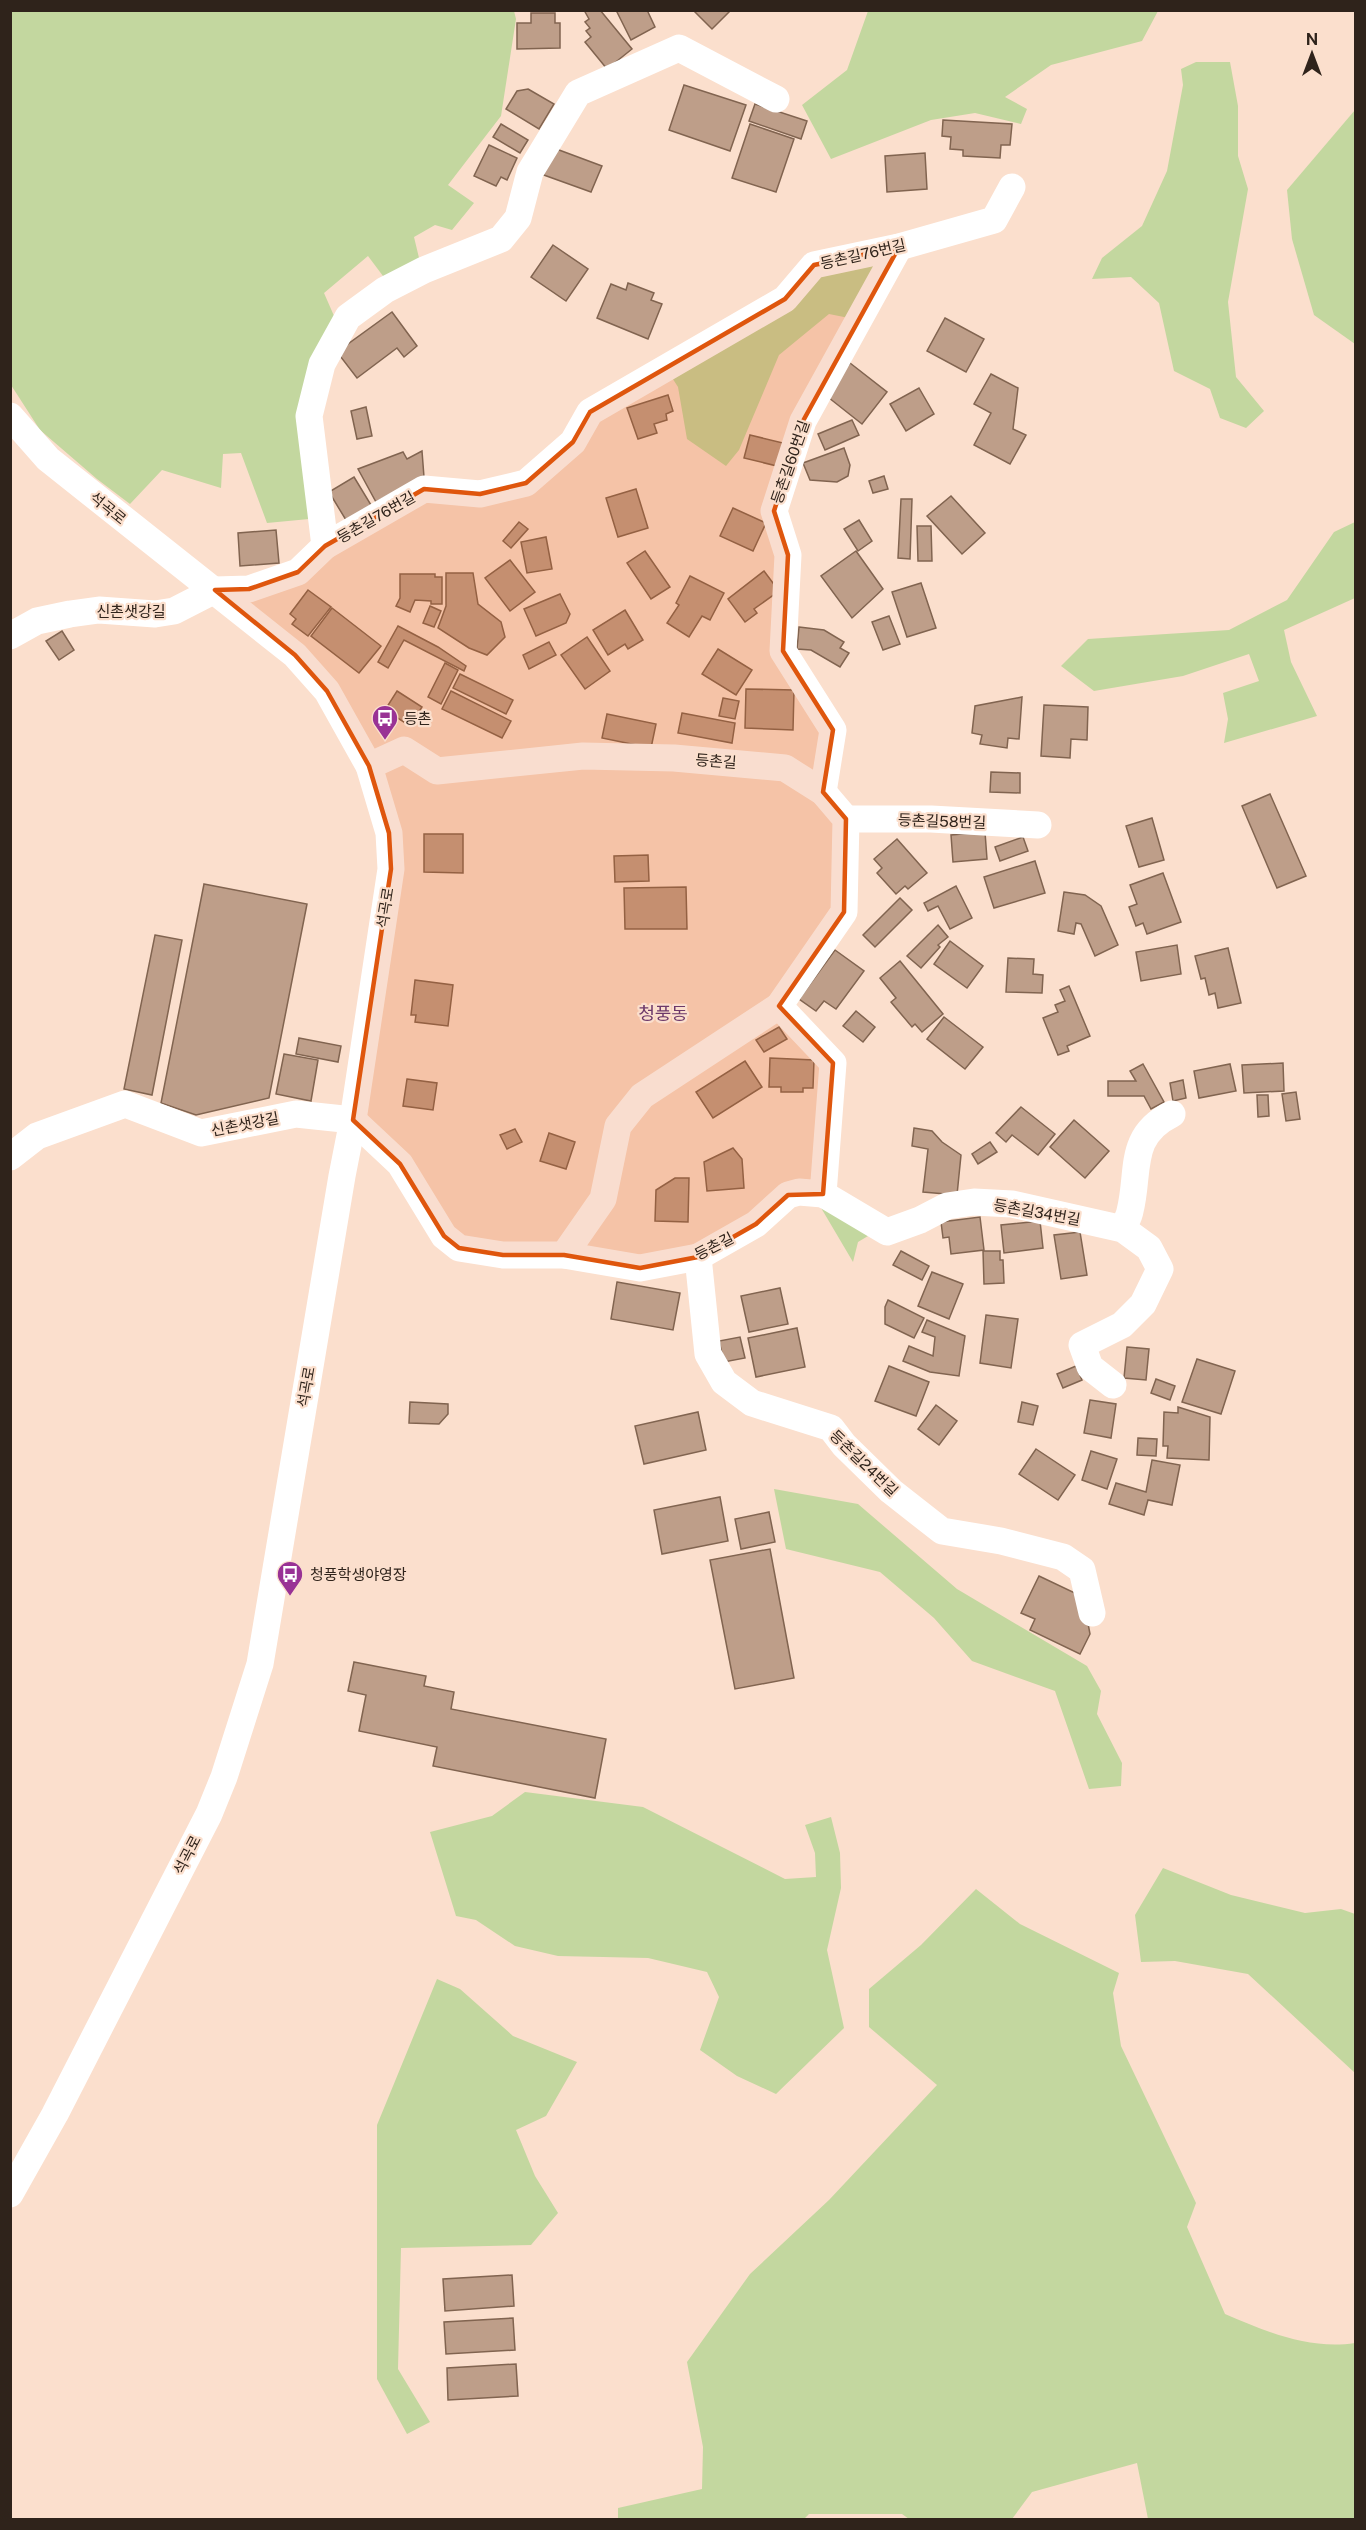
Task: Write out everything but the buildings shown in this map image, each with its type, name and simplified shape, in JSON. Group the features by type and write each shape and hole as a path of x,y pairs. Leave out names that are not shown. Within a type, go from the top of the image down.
{"street":[{"name":"등촌길76번길","path":"776,99 679,48 578,93 530,172 518,218 501,239 424,270 394,285 348,317 322,364 309,417 325,546 424,489 480,494 526,483 573,442 590,412 784,299 814,265 899,247 994,220 1012,187"},
{"name":"등촌길60번길","path":"823,792 833,730 783,651 788,555 774,511 803,421 899,247"},
{"name":"석곡로","path":"10,416 48,459 295,655 327,692 369,766 387,824 391,869 353,1120 260,1664 242,1726 208,1814 54,2114 10,2194"},
{"path":"215,590 249,590 298,572 325,546"},
{"name":"신촌샛강길","path":"10,636 37,621 89,611 155,614 174,611 215,590"},
{"name":"등촌길","path":"369,766 404,750 437,771 583,756 674,758 785,768 823,792 846,819"},
{"path":"564,1255 603,1199 618,1126 642,1096 779,1006 844,912 846,819"},
{"name":"등촌길58번길","path":"846,819 931,819 1038,825"},
{"path":"779,1006 833,1063 823,1194"},
{"name":"신촌샛강길","path":"10,1156 38,1136 125,1104 201,1132 296,1114 353,1120"},
{"path":"1123,1229 1130,1212 1134,1167 1140,1144 1157,1121 1172,1114"},
{"name":"등촌길","path":"353,1120 400,1164 444,1236 459,1248 503,1255 564,1255 640,1268 698,1257 756,1224 788,1195 800,1192 823,1194"},
{"name":"등촌길34번길","path":"823,1194 886,1232 920,1220 947,1206 974,1202 1012,1204 1123,1229 1149,1248 1160,1269 1143,1304 1129,1318 1082,1345 1090,1367 1113,1385"},
{"name":"등촌길24번길","path":"698,1257 708,1354 724,1382 752,1403 831,1428 844,1445 891,1491 942,1531 1001,1541 1063,1557 1082,1570 1092,1613"}],"highlighted area":[{"path":"899,247 803,421 774,511 788,555 783,651 833,730 823,792 846,819 844,912 779,1006 833,1063 823,1194 788,1195 756,1224 698,1257 640,1268 564,1255 503,1255 459,1248 444,1236 400,1164 353,1120 391,869 389,833 369,766 327,691 295,655 215,590 249,589 298,572 325,546 424,489 480,494 526,483 573,442 590,412 785,299 814,265"}],"green space":[{"path":"868,10 1158,11 1142,41 1051,65 1005,97 1027,109 1021,124 975,113 931,120 831,159 802,105 847,70"},
{"path":"10,11 514,11 516,19 501,116 448,185 474,203 452,230 435,225 414,237 420,262 386,280 368,256 324,293 338,325 314,364 309,519 267,523 241,453 223,454 221,488 162,470 130,504 40,430 11,385"},
{"path":"1196,62 1230,62 1238,106 1238,156 1248,189 1228,302 1236,377 1264,411 1246,428 1220,418 1210,389 1174,371 1159,303 1131,277 1092,279 1102,258 1142,226 1167,171 1183,85 1181,69"},
{"path":"1355,110 1355,344 1314,315 1292,239 1287,190"},
{"path":"886,259 849,318 829,314 779,355 739,450 726,466 687,439 678,387 669,373 820,272"},
{"path":"1355,522 1355,598 1284,630 1291,662 1317,716 1224,743 1228,719 1223,693 1259,681 1249,654 1183,676 1094,691 1061,666 1088,639 1229,630 1287,600 1334,532"},
{"path":"817,1201 873,1233 858,1242 853,1262"},
{"path":"774,1489 858,1504 957,1589 1087,1666 1101,1691 1097,1714 1122,1763 1121,1786 1089,1789 1055,1691 972,1661 934,1618 880,1572 786,1549"},
{"path":"525,1792 643,1807 785,1879 816,1877 815,1853 805,1825 831,1817 840,1853 841,1888 827,1950 844,2028 776,2094 737,2076 700,2050 719,1997 707,1972 648,1958 558,1956 515,1946 476,1920 456,1916 430,1832 492,1816"},
{"path":"1163,1868 1231,1895 1305,1913 1341,1909 1355,1914 1355,2073 1248,1974 1175,1961 1141,1962 1135,1915"},
{"path":"976,1889 1020,1924 1119,1973 1113,1993 1121,2046 1196,2203 1187,2227 1225,2314 1273,2333 1305,2342 1338,2345 1355,2343 1355,2519 1148,2519 1137,2463 1032,2492 1012,2519 909,2519 902,2514 809,2514 803,2520 618,2519 618,2508 702,2489 703,2447 687,2362 750,2274 829,2200 937,2085 869,2027 869,1989 921,1945"},
{"path":"437,1979 460,1989 513,2036 577,2062 546,2116 516,2130 535,2176 558,2213 531,2245 401,2248 398,2369 430,2422 407,2434 377,2379 377,2125"}],"place":[{"name":"등촌","path":"385,741"},
{"name":"청풍학생야영장","path":"290,1597"}],"district":[{"name":"청풍동","path":"663,1013"}]}
